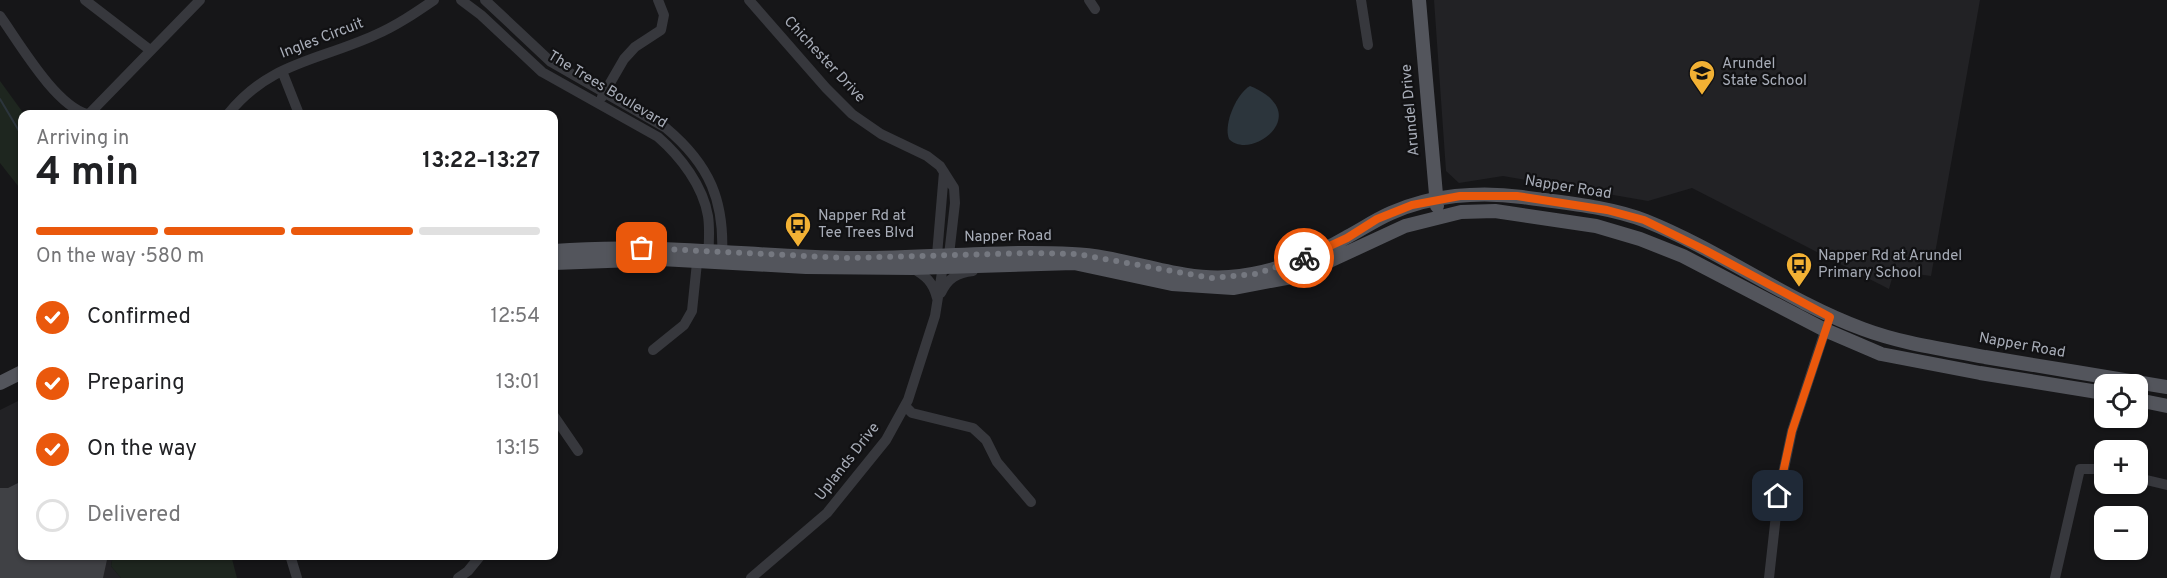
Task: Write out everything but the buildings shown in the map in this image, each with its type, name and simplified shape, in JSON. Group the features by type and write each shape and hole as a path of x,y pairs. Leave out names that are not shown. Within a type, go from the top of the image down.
{"main road":[{"name":"Arundel Drive","path":"1419,0 1438,217"},
{"name":"Napper Road","path":"558,264 709,256 943,259 1077,254 1192,276 1211,278 1247,276 1280,268 1316,253 1393,212 1436,199 1486,195 1517,196 1607,210 1644,220 1705,250 1881,354 2094,391"},
{"name":"Napper Road","path":"558,251 642,248 709,256 912,268 943,259 1025,264 1074,263 1172,284 1233,288 1297,276 1405,226 1474,211 1497,211 1558,219 1625,234 1683,256 1828,324 1912,344 2167,387"},
{"path":"0,383 18,374"},
{"path":"0,391 18,382"},
{"path":"2148,402 2167,406"}],"street":[{"path":"84,0 150,50"},
{"path":"92,110 200,0"},
{"name":"Ingles Circuit","path":"231,110 247,92 282,71 374,36 434,0"},
{"name":"The Trees Boulevard","path":"461,0 481,15 542,72 602,98"},
{"name":"The Trees Boulevard","path":"485,0 551,62 672,149 691,174 704,201 708,216 709,256 692,311 684,325 653,350"},
{"path":"602,98 624,58 635,47 661,30 664,15 658,0"},
{"name":"Chichester Drive","path":"749,0 852,114 881,135 927,156 944,171 943,259"},
{"path":"1361,0 1368,45"},
{"path":"0,16 59,97 76,110"},
{"path":"282,71 297,110"},
{"name":"Uplands Drive","path":"751,578 827,513 886,440 905,406 938,301 943,259"},
{"path":"938,301 945,284 960,273 1025,264"},
{"path":"912,268 928,278 938,301"},
{"path":"1769,578 1778,496 1792,431 1828,324"},
{"path":"905,406 912,413 973,428 986,440 997,462 1030,502"},
{"path":"558,422 578,451"},
{"path":"2055,578 2080,469 2094,469"},
{"path":"2148,480 2167,485"},
{"path":"292,560 297,578"},
{"path":"458,578 468,571 477,560"}],"shaded area":[{"name":"Arundel State School","path":"1434,0 1980,0 1931,276 1894,271 1889,289 1692,188 1648,201 1503,176 1459,183 1446,171"},
{"path":"0,81 21,110 18,110 18,186 0,163"},
{"path":"1250,86 1269,97 1278,109 1278,121 1263,139 1251,144 1239,144 1229,139 1228,125 1236,102"},
{"path":"18,401 18,560 112,560 111,566 121,578 0,578 0,410"},
{"path":"112,560 232,560 237,578 121,578 111,566"}],"waterway":[{"path":"0,99 18,129"}],"way so far":[{"path":"642,248 847,258 1029,253 1077,254 1211,278 1268,272 1304,258"}],"place":[{"name":"Arundel State School","path":"1702,96"},
{"name":"Napper Rd at Tee Trees Blvd","path":"798,248"},
{"name":"Napper Rd at Arundel Primary School","path":"1799,288"}],"route":[{"path":"1304,258 1347,238 1377,219 1403,208 1436,199 1486,195 1517,196 1607,210 1644,220 1705,250 1830,317 1792,431 1778,496"}]}
